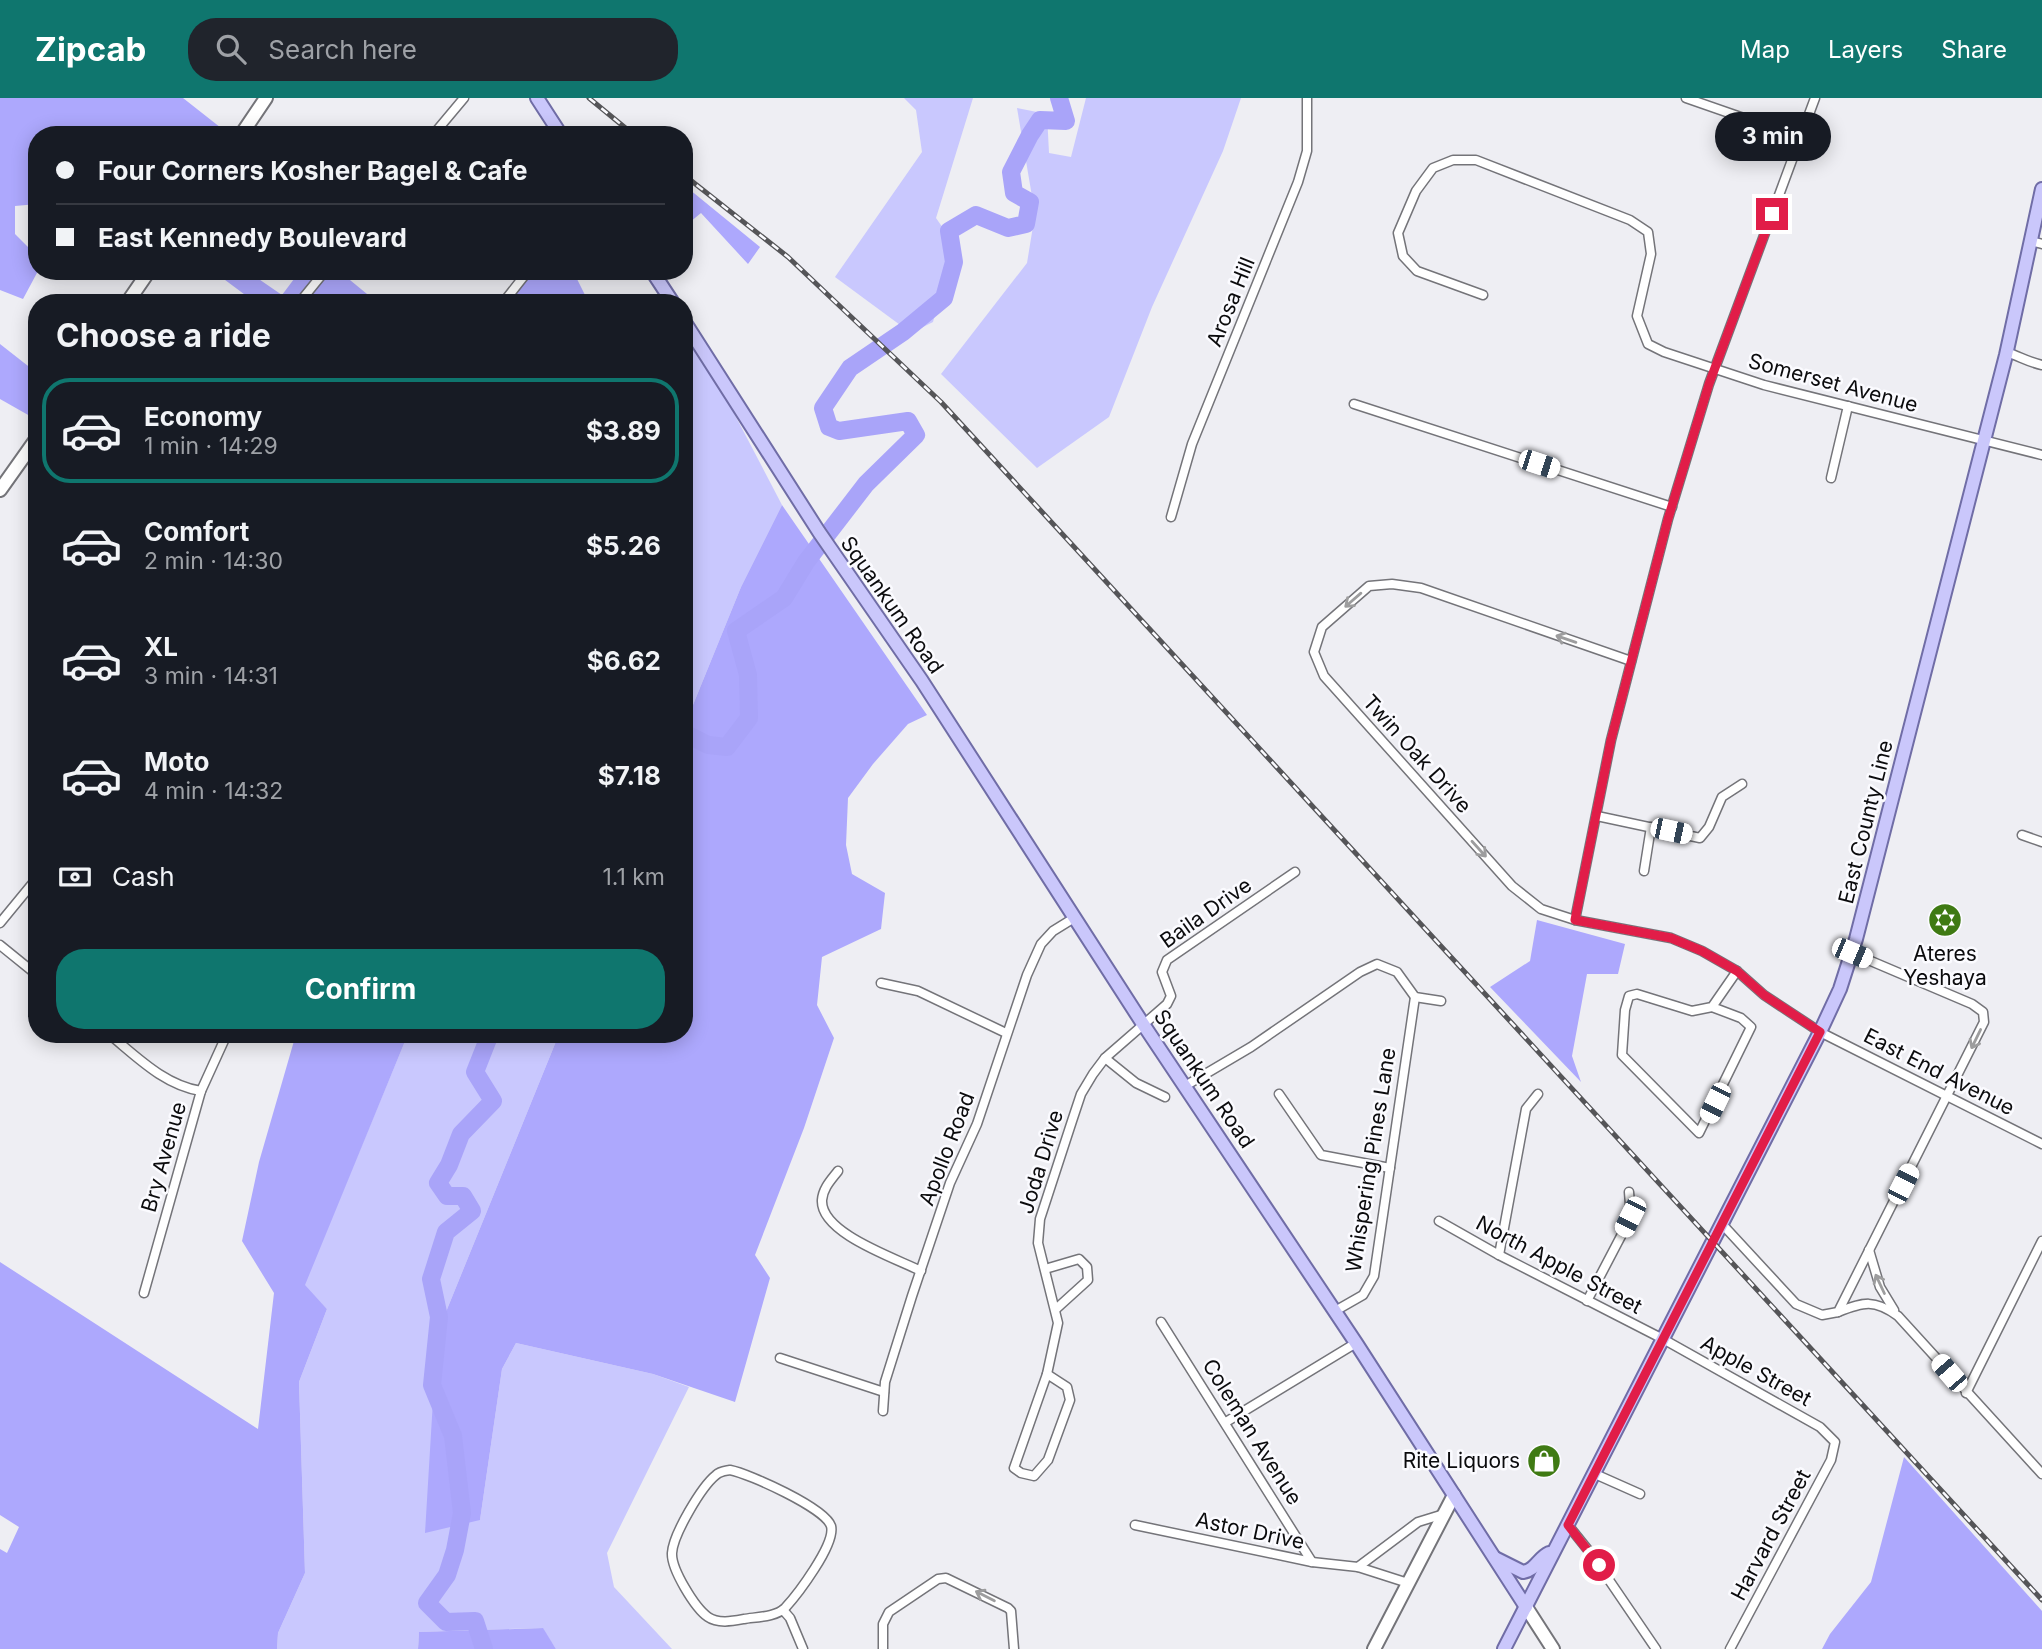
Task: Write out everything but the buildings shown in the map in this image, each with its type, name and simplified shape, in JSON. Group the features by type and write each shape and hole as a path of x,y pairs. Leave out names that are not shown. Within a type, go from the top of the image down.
{"main road":[{"path":"537,98 555,126"},
{"name":"East County Line","path":"1504,1649 1840,989 1852,953 2036,242 2042,189"},
{"name":"Squankum Road","path":"693,336 748,417 819,533 922,681 1143,1024 1356,1343 1525,1607"},
{"path":"1494,1558 1525,1572 1534,1568 1542,1556 1555,1550"}],"street":[{"path":"248,126 266,98"},
{"path":"441,126 464,98"},
{"name":"Arosa Hill","path":"1171,517 1192,444 1298,182 1307,151 1307,98"},
{"path":"1686,98 1801,138"},
{"path":"1575,920 1611,740 1672,507 1715,368 1815,98"},
{"name":"Somerset Avenue","path":"1483,295 1417,271 1403,256 1398,233 1416,191 1433,168 1453,160 1476,160 1630,220 1648,232 1651,254 1637,316 1648,344 1664,352 1764,385 2042,455"},
{"path":"306,294 318,280"},
{"path":"510,294 521,280"},
{"path":"2005,356 2017,356 2042,365"},
{"path":"1354,404 1672,507"},
{"path":"1831,478 1848,406"},
{"path":"0,490 28,451"},
{"name":"Twin Oak Drive","path":"1630,661 1421,588 1392,584 1369,586 1322,627 1314,652 1324,676 1511,886 1541,909 1575,920 1671,938 1702,951 1737,971 1764,995 1820,1032"},
{"path":"1597,816 1700,838 1709,827 1723,797 1742,784"},
{"path":"1644,871 1651,827"},
{"path":"2022,835 2042,842"},
{"name":"Baila Drive","path":"1143,1024 1170,1000 1162,972 1167,960 1296,872"},
{"path":"0,923 28,889"},
{"name":"Apollo Road","path":"883,1410 889,1370 950,1183 977,1124 1027,975 1041,944 1053,931 1074,918"},
{"path":"0,945 28,968"},
{"path":"1838,1312 1948,1096 1985,1017 1983,1012 1972,1004 1852,953"},
{"path":"1185,1086 1251,1047 1360,972 1377,964 1397,972 1415,998 1441,1001"},
{"path":"1712,1007 1741,1018 1751,1027 1699,1133 1622,1055 1625,1010 1629,996 1637,994 1692,1010 1712,1007 1737,971"},
{"path":"881,983 918,991 1006,1033"},
{"name":"Whispering Pines Lane","path":"1335,1311 1363,1295 1374,1276 1415,998"},
{"name":"Joda Drive","path":"1047,1374 1067,1387 1070,1400 1048,1460 1034,1476 1014,1468 1054,1352 1058,1323 1038,1243 1040,1219 1081,1094 1105,1058 1143,1024"},
{"name":"East End Avenue","path":"1820,1032 2042,1144"},
{"path":"120,1043 163,1078 183,1088 201,1091"},
{"name":"Bry Avenue","path":"144,1293 201,1091 223,1043"},
{"path":"1105,1058 1136,1083 1165,1097"},
{"path":"1279,1094 1321,1155 1390,1168"},
{"path":"1499,1255 1526,1110 1538,1094"},
{"path":"838,1171 825,1187 822,1202 826,1216 838,1229 855,1239 921,1271"},
{"path":"1587,1301 1630,1217 1629,1192"},
{"name":"North Apple Street","path":"1439,1221 1662,1339"},
{"path":"1722,1224 1796,1304 1822,1315 1864,1303 1883,1305 1898,1316"},
{"path":"1966,1392 2042,1241"},
{"path":"1869,1250 1880,1287 1898,1316 2042,1474"},
{"path":"1045,1269 1073,1259 1079,1259 1087,1267 1088,1280 1056,1309"},
{"name":"Coleman Avenue","path":"1161,1322 1312,1562"},
{"name":"Apple Street","path":"1662,1339 1820,1427 1831,1437"},
{"path":"1226,1422 1356,1343"},
{"path":"780,1358 884,1392"},
{"name":"Harvard Street","path":"1730,1649 1831,1460 1835,1442 1831,1437"},
{"path":"730,1470 757,1478 821,1515 830,1524 830,1541 783,1610 770,1615 719,1621 708,1616 695,1602 674,1567 672,1554 684,1522 705,1488 721,1472 730,1470"},
{"path":"1595,1474 1640,1494"},
{"path":"1374,1649 1454,1495"},
{"path":"1358,1567 1418,1521 1444,1514"},
{"name":"Astor Drive","path":"1135,1525 1312,1562 1358,1567 1408,1583"},
{"path":"1568,1525 1592,1555 1656,1649"},
{"path":"883,1649 883,1623 889,1612 938,1579 946,1578 1011,1611 1014,1649"},
{"name":"Squankum Road","path":"1525,1607 1553,1649"},
{"path":"783,1610 790,1618 803,1649"}],"shaded area":[{"path":"0,98 183,98 219,126 28,126 28,205 15,206 15,234 28,247 28,280 33,280 23,299 0,290"},
{"path":"904,98 973,98 936,218 954,244 933,322 911,333 835,277 922,152 916,110"},
{"path":"1086,98 1241,98 1223,151 1152,307 1109,417 1037,468 941,374 1027,263 1035,214 1017,108 1047,114 1049,153 1071,157"},
{"path":"693,192 760,247 748,264 701,213 693,220"},
{"path":"225,280 260,280 281,294 244,294"},
{"path":"293,280 350,280 367,294 283,294"},
{"path":"517,280 578,280 584,294 506,294"},
{"path":"0,344 28,366 28,415 0,399"},
{"path":"693,347 726,398 782,505 741,587 693,705"},
{"path":"782,505 927,715 908,724 848,798 846,845 852,874 885,893 881,929 822,957 817,1005 834,1038 804,1128 755,1255 770,1278 735,1402 653,1374 516,1343 502,1369 480,1520 425,1533 437,1334 555,1043 693,1043 693,705 741,587"},
{"path":"1537,920 1625,944 1618,974 1587,974 1572,1056 1581,1082 1490,987 1530,961"},
{"path":"293,1043 404,1043 305,1285 327,1309 299,1382 305,1573 278,1633 277,1649 0,1649 0,1549 7,1553 19,1527 0,1515 0,1262 258,1429 274,1293 242,1241 259,1162"},
{"path":"404,1043 555,1043 437,1334 480,1520 502,1369 516,1343 653,1374 689,1387 607,1553 614,1587 672,1649 556,1649 542,1628 419,1632 418,1649 277,1649 278,1633 305,1573 299,1382 327,1309 304,1285"},
{"path":"1904,1457 2042,1611 2042,1649 1822,1649 1830,1634 1871,1582"},
{"path":"543,1628 556,1649 418,1649 419,1632"}],"waterway":[{"path":"693,738 708,745 727,747 749,718 748,675 736,631 784,598 806,562 866,484 916,435 908,421 839,431 829,427 823,408 850,368 903,332 944,298 954,262 949,231 976,215 1008,228 1026,224 1030,202 1014,193 1011,172 1040,120 1066,121 1059,98"},
{"path":"484,1649 475,1621 446,1622 427,1603 447,1575 462,1513 453,1436 432,1385 439,1317 431,1279 446,1232 472,1211 463,1196 447,1196 438,1183 449,1165 461,1134 493,1101 475,1072 486,1043"}],"railway":[{"path":"589,98 623,126"},
{"path":"693,182 788,257 941,402 2042,1600"}],"place":[{"name":"Ateres Yeshaya","path":"1945,920"},
{"name":"Rite Liquors","path":"1544,1461"}],"route":[{"path":"1599,1565 1568,1525 1820,1032 1764,995 1737,971 1702,951 1671,938 1575,920 1611,740 1668,519 1709,384 1772,214"}]}
